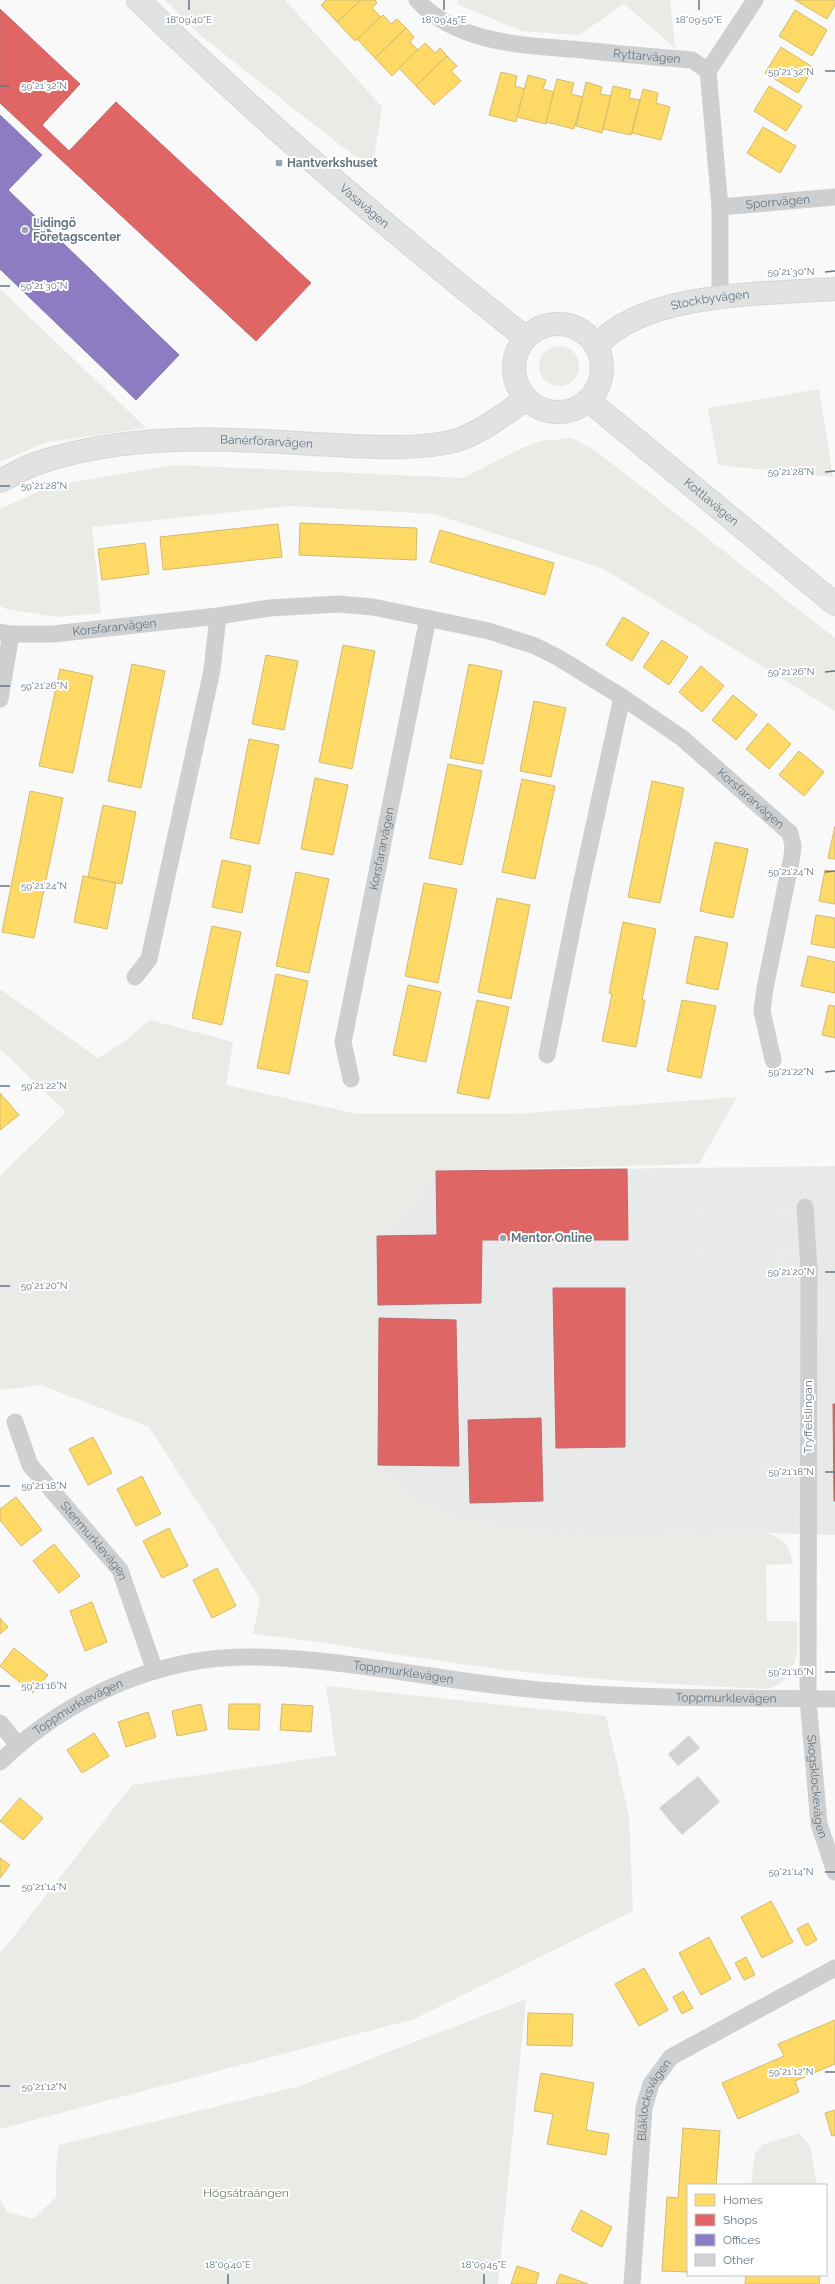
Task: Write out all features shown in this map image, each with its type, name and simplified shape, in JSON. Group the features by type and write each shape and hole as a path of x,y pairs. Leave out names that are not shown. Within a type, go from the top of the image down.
{"street":[{"name":"Vasavägen","path":"138,0 197,57 306,156 418,253 526,338"},
{"name":"Ryttarvägen","path":"416,0 427,11 463,31 502,43 692,60 708,71"},
{"path":"720,297 720,206 708,71 755,0"},
{"name":"Sporrvägen","path":"720,206 835,197"},
{"name":"Stockbyvägen","path":"597,346 606,335 644,314 682,303 720,297 835,289"},
{"path":"563,324 579,328 592,339 597,346 602,359 602,373 598,387 588,400 575,408 557,411 539,407 527,398 519,388 514,371 517,353 526,338 543,326 563,324"},
{"name":"Banérförarvägen","path":"0,481 34,464 87,449 162,441 239,439 338,445 428,446 460,439 484,428 527,398"},
{"name":"Kottlavägen","path":"588,400 835,604"},
{"name":"Korsfararvägen","path":"0,699 6,633 54,634 218,616 270,608 338,604 373,607 489,631 535,646 573,665 682,738 790,833 793,845 792,856 765,988 762,1011 773,1060"},
{"path":"135,977 149,959 151,951 212,670 218,616"},
{"name":"Korsfararvägen","path":"351,1079 343,1042 428,618"},
{"path":"547,1055 578,899 622,697"},
{"name":"Tryffelslingan","path":"806,1207 809,1270 808,1698"},
{"name":"Stenmurklevägen","path":"15,1422 30,1465 120,1570 155,1671"},
{"name":"Toppmurklevägen","path":"0,1762 18,1745 54,1718 91,1697 155,1671 198,1662 248,1657 302,1660 552,1692 680,1697 835,1698"},
{"name":"Skogsklockevägen","path":"808,1698 819,1824 835,1872"},
{"path":"0,1723 18,1745"},
{"name":"Blåklocksvägen","path":"632,2284 644,2108 651,2084 671,2057 835,1968"}],"shaded area":[{"path":"835,1166 835,1535 766,1533 649,1535 622,1538 539,1533 459,1520 416,1502 378,1465 379,1318 377,1236 413,1205 436,1171"}],"green space":[{"path":"165,0 285,0 382,107 372,170 200,35"},
{"path":"458,0 670,0 675,48 624,4 579,35 522,31 457,4"},
{"path":"0,289 146,428 47,442 0,462"},
{"path":"559,346 567,348 573,352 577,358 579,366 577,374 573,380 567,384 559,386 551,384 545,380 541,374 539,366 541,358 545,352 551,348"},
{"path":"819,389 833,477 718,465 708,408"},
{"path":"572,438 596,451 835,638 835,711 602,568 434,514 289,506 92,527 101,613 56,617 6,609 0,606 0,509 51,486 174,465 463,478 522,448 542,441"},
{"path":"0,989 98,1058 124,1042 150,1020 233,1042 226,1085 357,1114 514,1114 737,1097 699,1164 436,1171 413,1205 377,1236 379,1318 378,1465 416,1502 459,1520 539,1533 622,1538 649,1535 766,1533 782,1540 788,1547 793,1564 766,1565 767,1621 797,1621 797,1652 793,1667 784,1680 768,1689 650,1683 532,1673 253,1634 260,1599 149,1427 41,1385 0,1390 0,1176 66,1112 0,1049"},
{"path":"706,1207 706,1219 690,1219 692,1250 706,1250 706,1261 697,1257 690,1250 686,1243 685,1234 686,1226 690,1218"},
{"path":"781,1207 789,1212 795,1220 799,1229 800,1238 799,1247 795,1254 788,1260 777,1262 777,1249 794,1249 793,1219 777,1218 777,1208"},
{"path":"326,1686 606,1716 629,1816 633,1911 414,2019 0,2129 0,1954 132,1785 336,1755"},
{"name":"Högsätraängen","path":"526,1999 498,2284 0,2284 0,2199 7,2212 33,2219 56,2197 56,2169 59,2145 300,2086"},
{"path":"799,2133 810,2146 817,2184 751,2184 755,2153 764,2144"}],"building: Homes":[{"path":"326,0 361,0 337,22 321,5"},
{"path":"361,0 375,0 377,3 372,8 381,17 355,41 337,22"},
{"path":"795,0 835,0 835,5 827,19"},
{"path":"795,10 827,30 812,56 779,36"},
{"path":"383,15 391,24 397,19 406,28 375,58 357,39"},
{"path":"406,28 414,37 410,42 418,50 392,76 375,58"},
{"path":"425,43 435,53 440,48 447,56 416,86 399,68"},
{"path":"781,47 814,68 798,93 765,73"},
{"path":"447,56 457,66 451,71 461,81 434,105 416,86"},
{"path":"501,72 517,76 515,86 525,89 516,122 489,115"},
{"path":"528,75 546,80 543,89 554,92 546,124 517,117"},
{"path":"557,79 574,83 571,94 583,97 574,129 546,122"},
{"path":"586,82 602,87 600,94 611,96 602,133 576,126"},
{"path":"613,86 631,90 629,98 640,100 631,135 603,129"},
{"path":"769,86 802,106 786,131 754,111"},
{"path":"643,89 658,93 656,103 670,107 661,140 632,133"},
{"path":"763,127 796,146 780,173 747,153"},
{"path":"300,523 417,528 416,560 299,555"},
{"path":"278,524 282,557 163,570 160,537"},
{"path":"440,530 554,563 545,595 430,562"},
{"path":"145,543 149,574 102,580 98,549"},
{"path":"623,617 649,633 632,661 606,645"},
{"path":"662,640 688,657 669,685 643,667"},
{"path":"343,645 375,651 352,769 319,762"},
{"path":"266,655 298,661 284,730 252,724"},
{"path":"132,664 165,671 141,788 108,781"},
{"path":"469,664 502,671 483,764 450,758"},
{"path":"701,666 724,686 702,712 679,692"},
{"path":"60,669 93,676 73,773 39,766"},
{"path":"733,695 757,715 736,740 712,720"},
{"path":"534,701 566,708 551,777 520,771"},
{"path":"768,723 791,744 769,769 746,749"},
{"path":"249,739 279,745 259,844 230,838"},
{"path":"799,751 824,772 804,796 779,775"},
{"path":"448,764 482,771 462,865 429,858"},
{"path":"315,778 348,785 333,855 301,849"},
{"path":"522,779 555,786 535,879 502,872"},
{"path":"652,781 684,788 660,903 628,897"},
{"path":"30,791 63,798 34,938 2,932"},
{"path":"103,805 136,812 122,884 88,877"},
{"path":"835,826 835,859 828,858"},
{"path":"715,842 748,849 733,918 700,911"},
{"path":"222,860 251,866 242,913 212,907"},
{"path":"825,870 835,872 835,904 819,901"},
{"path":"296,872 329,879 309,973 276,966"},
{"path":"83,876 116,883 107,929 74,922"},
{"path":"424,883 457,889 438,983 405,976"},
{"path":"497,898 530,905 511,999 478,992"},
{"path":"816,915 835,918 835,948 811,944"},
{"path":"623,922 656,929 642,1000 645,1000 636,1047 602,1041 612,994 609,993"},
{"path":"212,926 241,932 222,1025 192,1018"},
{"path":"695,936 728,943 718,990 686,983"},
{"path":"808,956 835,962 835,993 801,986"},
{"path":"276,974 308,981 289,1074 257,1068"},
{"path":"408,985 441,992 426,1062 393,1055"},
{"path":"477,1000 509,1007 489,1099 457,1093"},
{"path":"682,1000 716,1006 701,1078 667,1071"},
{"path":"829,1005 835,1006 835,1038 822,1035"},
{"path":"0,1093 19,1115 0,1130"},
{"path":"93,1437 112,1473 88,1485 69,1449"},
{"path":"142,1476 161,1514 136,1526 117,1489"},
{"path":"16,1497 42,1530 21,1546 0,1520 0,1509"},
{"path":"169,1528 188,1566 162,1578 143,1541"},
{"path":"54,1544 80,1576 59,1593 33,1561"},
{"path":"217,1568 236,1606 212,1618 193,1580"},
{"path":"92,1602 107,1642 85,1651 70,1611"},
{"path":"0,1618 8,1627 0,1634"},
{"path":"14,1648 48,1675 33,1693 0,1666"},
{"path":"201,1704 207,1730 177,1736 172,1711"},
{"path":"229,1704 260,1704 259,1730 228,1729"},
{"path":"282,1704 313,1706 311,1732 280,1730"},
{"path":"148,1712 156,1737 126,1747 118,1722"},
{"path":"94,1733 109,1756 82,1773 67,1750"},
{"path":"20,1798 43,1818 23,1840 0,1821"},
{"path":"0,1858 10,1865 0,1878"},
{"path":"771,1901 793,1942 762,1958 741,1917"},
{"path":"808,1923 817,1940 806,1946 797,1929"},
{"path":"709,1937 731,1979 701,1995 679,1953"},
{"path":"746,1957 755,1975 744,1980 735,1963"},
{"path":"644,1968 668,2010 639,2026 615,1984"},
{"path":"683,1991 693,2008 682,2014 673,1997"},
{"path":"528,2013 573,2014 572,2046 527,2045"},
{"path":"835,2020 835,2064 795,2081 799,2092 738,2119 722,2083 784,2056 778,2044"},
{"path":"541,2073 594,2083 586,2130 609,2134 606,2155 547,2144 553,2114 534,2111"},
{"path":"835,2110 835,2135 832,2136 825,2113"},
{"path":"683,2128 720,2131 716,2184 687,2184 687,2272 662,2271 667,2197 678,2198"},
{"path":"581,2210 612,2227 602,2247 571,2230"},
{"path":"517,2266 539,2273 536,2284 511,2284"},
{"path":"560,2274 588,2284 556,2284"},
{"path":"746,2276 820,2276 819,2284 745,2284"}],"building: Shops":[{"path":"0,9 80,84 42,125 69,151 116,102 311,283 256,341 0,103"},
{"name":"Mentor Online","path":"627,1169 628,1240 482,1240 481,1303 378,1305 377,1236 437,1235 436,1171"},
{"path":"553,1288 625,1288 625,1447 556,1448"},
{"path":"379,1318 456,1320 459,1466 378,1465"},
{"path":"833,1404 835,1404 835,1501 834,1501"},
{"path":"541,1418 543,1501 470,1503 468,1420"}],"building: Offices":[{"name":"Lidingö Företagscenter","path":"0,115 42,155 8,190 179,355 136,400 0,269"}],"building: Other":[{"path":"689,1735 700,1748 678,1766 668,1754"},
{"path":"698,1776 720,1802 682,1835 659,1808"}],"place":[{"name":"Hantverkshuset","path":"279,163"},
{"name":"Lidingö Företagscenter","path":"25,230"},
{"name":"Mentor Online","path":"503,1238"}]}
